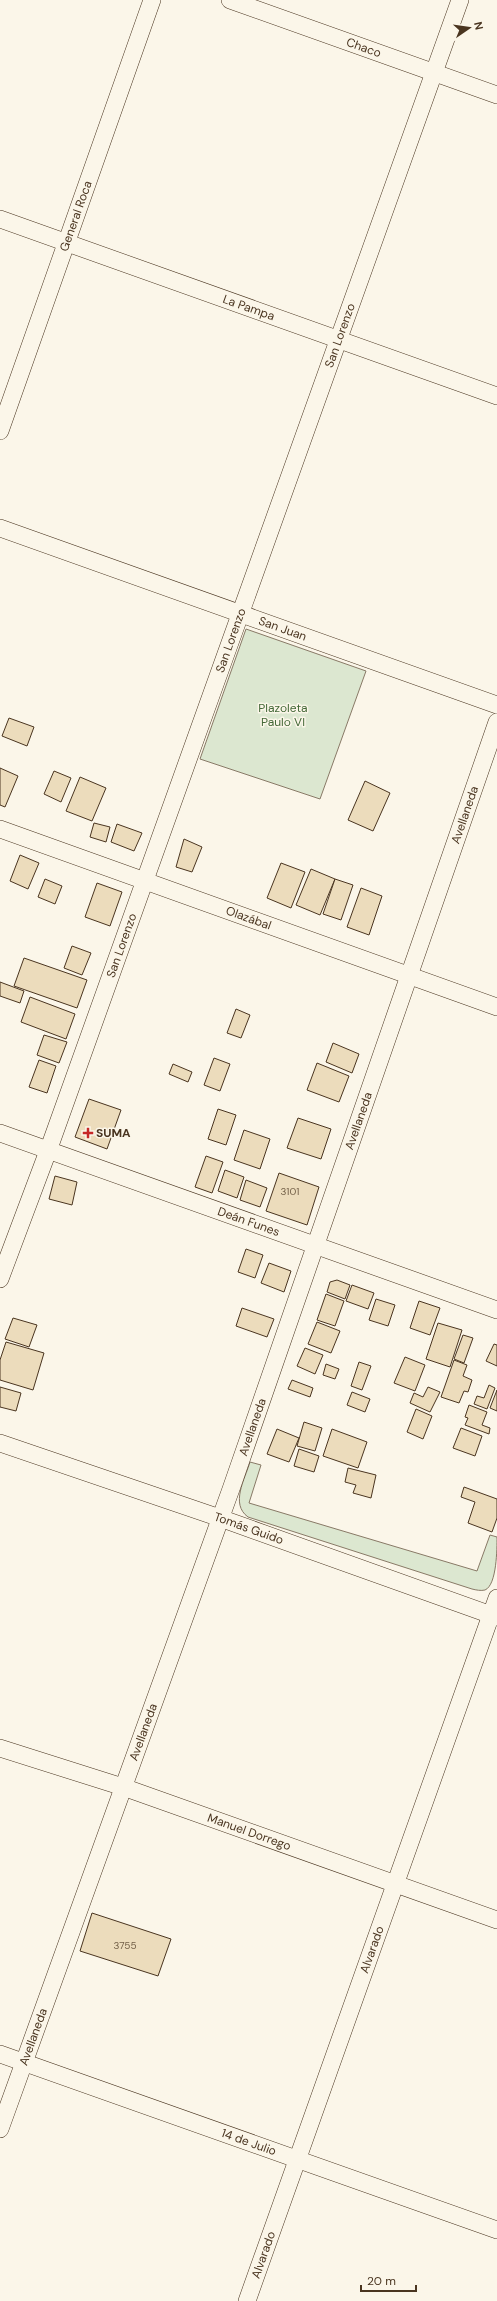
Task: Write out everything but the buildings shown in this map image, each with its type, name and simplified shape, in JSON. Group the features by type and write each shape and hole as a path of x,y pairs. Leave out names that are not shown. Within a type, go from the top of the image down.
{"street":[{"name":"General Roca","path":"0,431 152,0"},
{"name":"Chaco","path":"230,0 497,95"},
{"name":"San Lorenzo","path":"0,1279 48,1151 240,613 340,340 460,0"},
{"name":"La Pampa","path":"0,219 497,396"},
{"name":"San Juan","path":"0,528 497,705"},
{"name":"Avellaneda","path":"0,2129 220,1518 497,722"},
{"name":"Olazábal","path":"0,829 497,1007"},
{"name":"Deán Funes","path":"0,1133 497,1310"},
{"name":"Tomás Guido","path":"0,1443 220,1518 494,1616"},
{"name":"Alvarado","path":"247,2301 395,1884 494,1616 497,1598"},
{"name":"Manuel Dorrego","path":"0,1748 123,1787 497,1920"},
{"name":"14 de Julio","path":"0,2054 497,2230"}],"green space":[{"name":"Plazoleta Paulo VI","path":"246,629 366,671 320,799 200,759"},
{"path":"250,1462 261,1465 249,1503 477,1571 490,1535 497,1537 496,1566 489,1587 485,1590 472,1589 248,1517 243,1512 239,1498 242,1483"}],"place":[{"name":"SUMA","path":"88,1133"}]}
